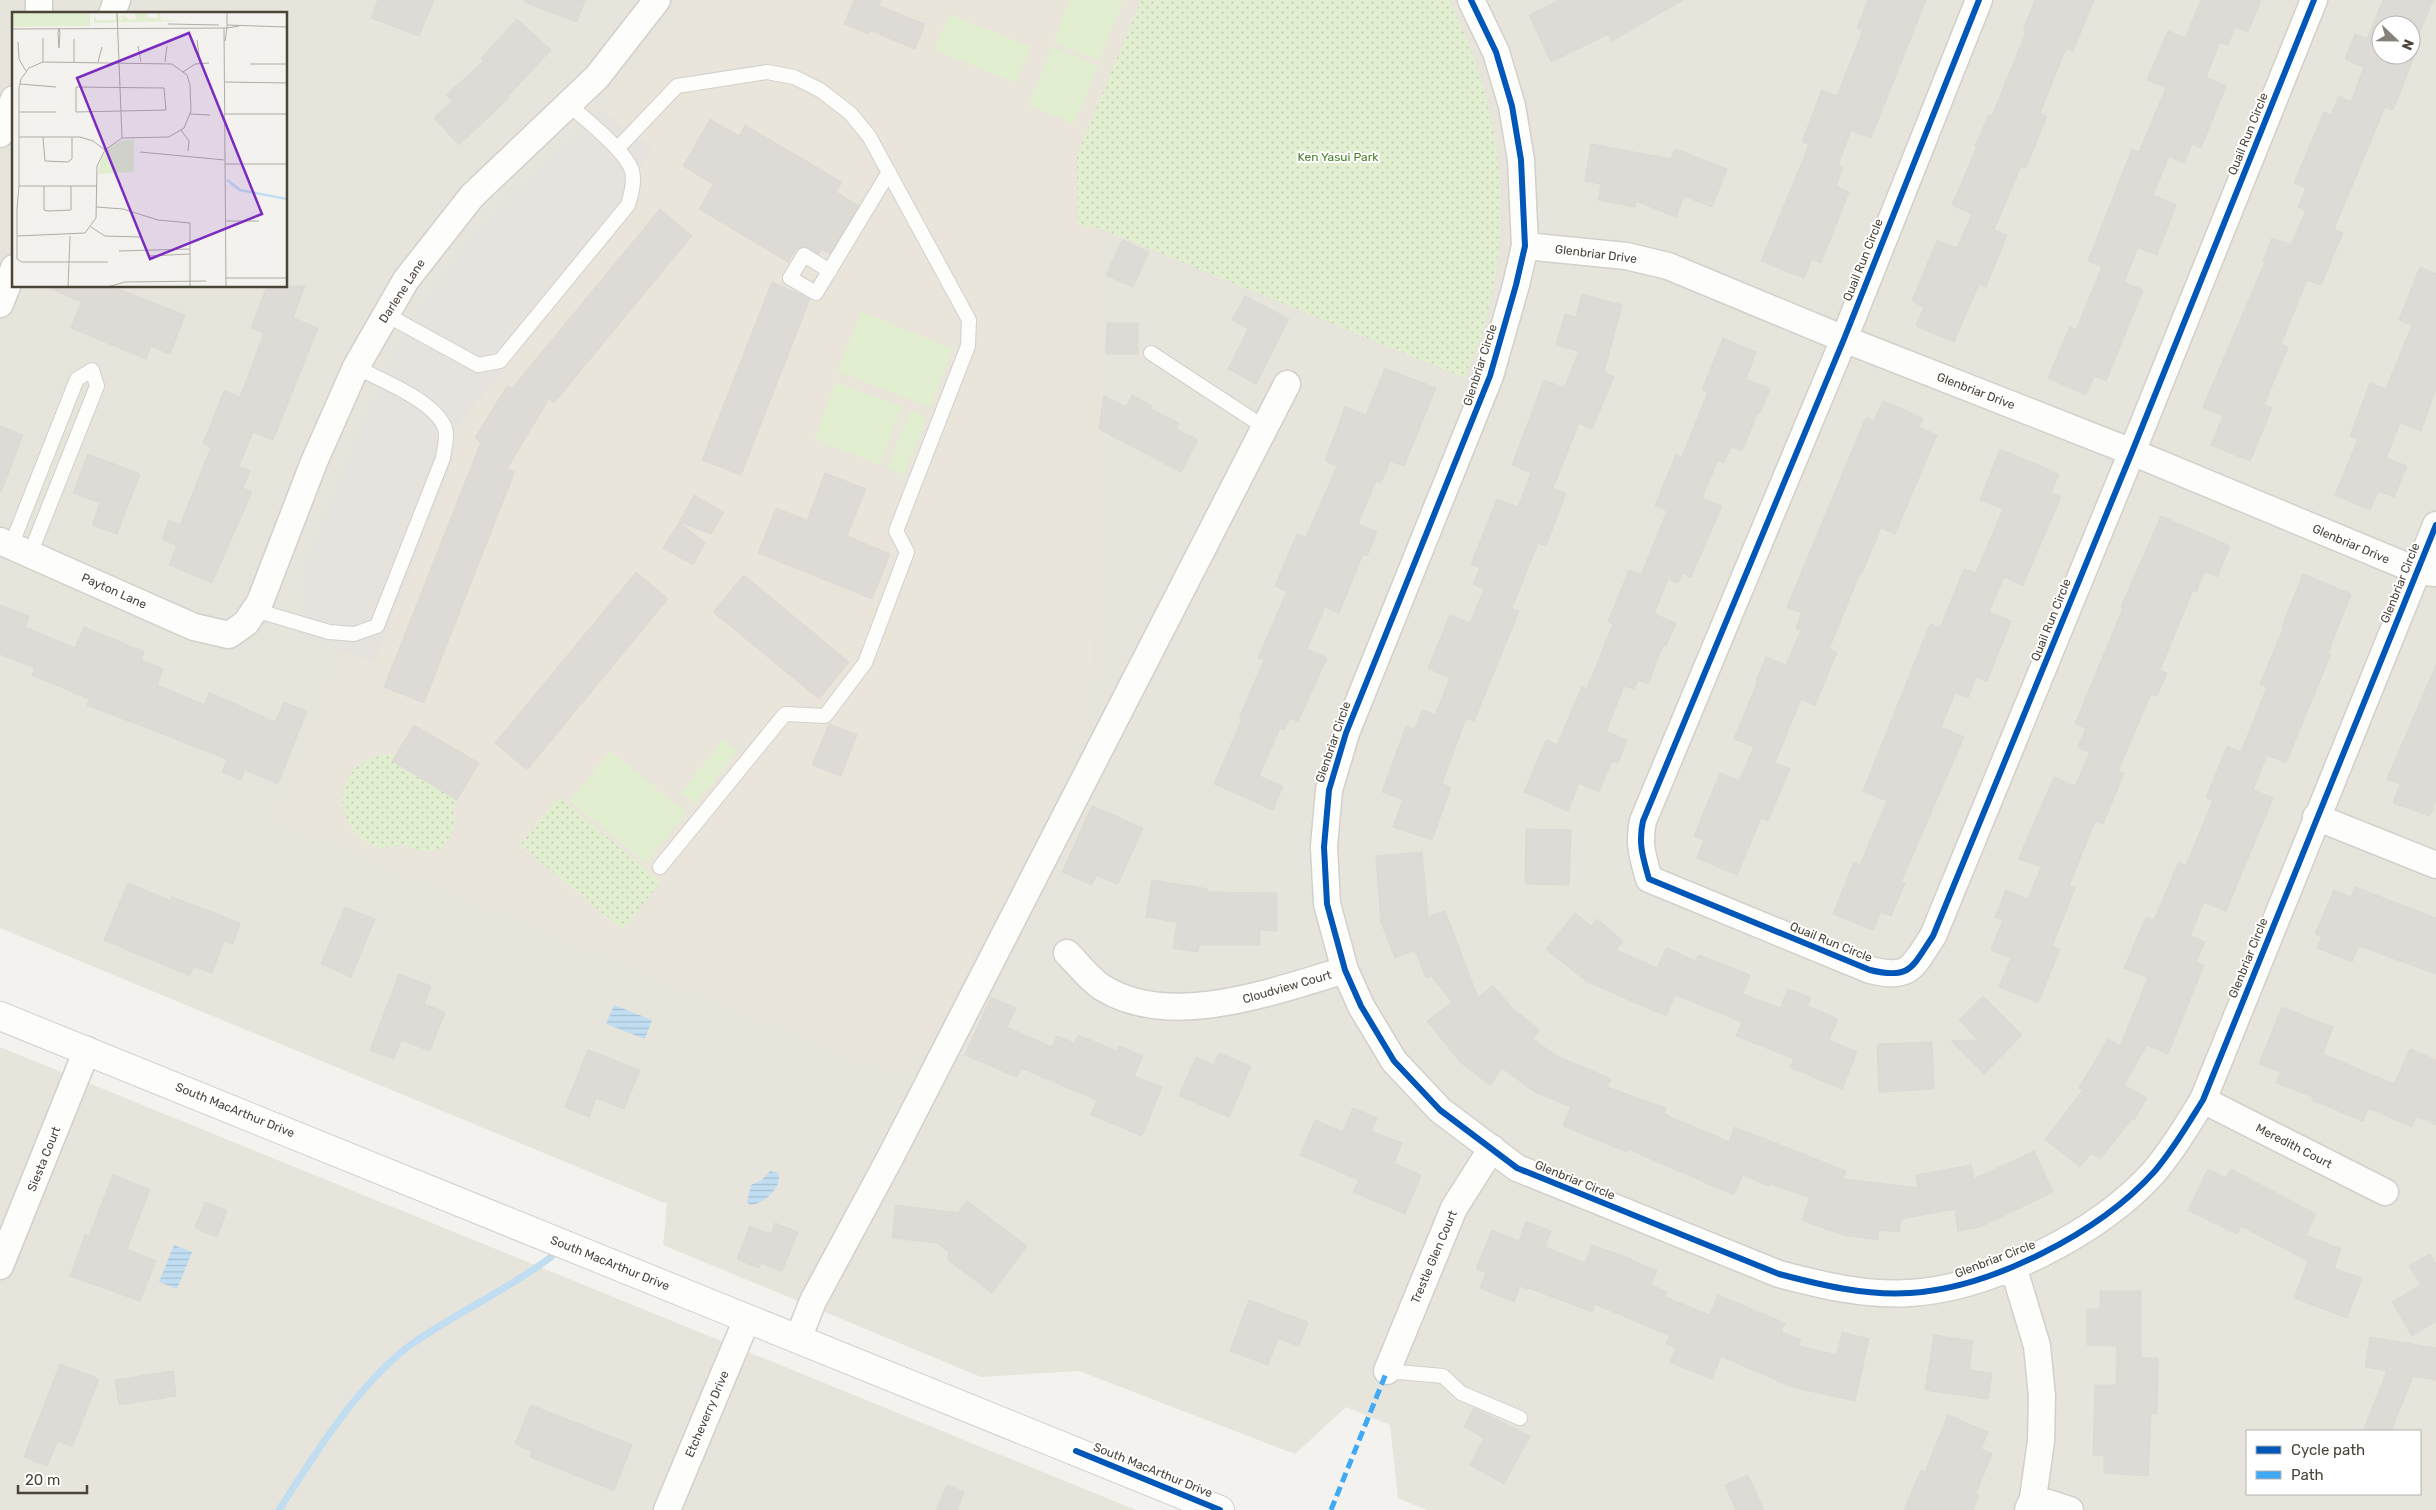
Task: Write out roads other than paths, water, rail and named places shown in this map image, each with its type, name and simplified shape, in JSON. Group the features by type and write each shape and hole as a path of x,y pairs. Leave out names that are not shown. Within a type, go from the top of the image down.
{"street":[{"path":"113,12 118,0"},
{"name":"Darlene Lane","path":"230,635 246,623 260,602 314,462 356,367 406,280 472,196 597,77 657,0"},
{"name":"Glenbriar Circle","path":"1471,0 1496,52 1512,106 1521,160 1525,246 1490,376 1346,733 1329,790 1324,847 1327,904 1345,970 1361,1006 1394,1061 1440,1110 1517,1168 1778,1274 1822,1285 1868,1292 1909,1293 1954,1287 2013,1266 2051,1248 2080,1231 2123,1201 2154,1172 2178,1140 2203,1100 2316,817 2427,572 2436,525"},
{"name":"Quail Run Circle","path":"1979,0 1844,339 1643,821 1640,834 1640,851 1649,879 1870,970 1890,975 1900,974 1913,965 1933,936 2132,452 2314,0"},
{"path":"0,134 12,104"},
{"name":"Glenbriar Drive","path":"1525,246 1626,256 1668,266 1844,339 2132,452 2427,572 2436,591"},
{"path":"0,304 12,273"},
{"path":"798,1339 813,1301 890,1158 1287,384"},
{"name":"Payton Lane","path":"14,547 194,626 230,635"},
{"path":"2316,817 2436,865"},
{"name":"Cloudview Court","path":"1067,953 1102,988 1142,1004 1177,1006 1238,1002 1345,970"},
{"name":"South MacArthur Drive","path":"0,1016 1220,1510"},
{"name":"Siesta Court","path":"0,1266 87,1050"},
{"name":"Meredith Court","path":"2203,1100 2385,1192"},
{"name":"Trestle Glen Court","path":"1387,1371 1454,1208 1492,1148"},
{"path":"2013,1266 2037,1346 2042,1396 2041,1441 2030,1504 2070,1510"},
{"name":"Etcheverry Drive","path":"667,1510 747,1319"}],"lane":[{"path":"618,149 677,86 768,72 794,77 820,90 850,112 870,136 969,320 968,346 896,531 907,552 865,663 825,716 785,714 660,867"},
{"path":"386,314 478,365 500,360 628,205 633,187 632,170 618,149 568,104"},
{"path":"830,271 889,172"},
{"path":"1151,353 1264,427"},
{"path":"255,610 329,632 354,634 377,626 443,458 446,430 440,418 420,402 356,367"},
{"path":"92,370 97,386 14,547 77,379 92,370"},
{"path":"1387,1371 1443,1376 1461,1393 1520,1418"}],"water":[{"path":"614,1005 652,1020 645,1039 606,1024"},
{"path":"770,1171 778,1173 778,1184 771,1194 761,1202 750,1205 747,1202 751,1185 762,1180"},
{"path":"174,1245 192,1252 177,1289 159,1282"}],"waterway":[{"path":"279,1510 338,1422 371,1381 390,1363 426,1334 516,1281 551,1257"}],"park label":[{"name":"Ken Yasui Park","path":"1338,157"}]}
